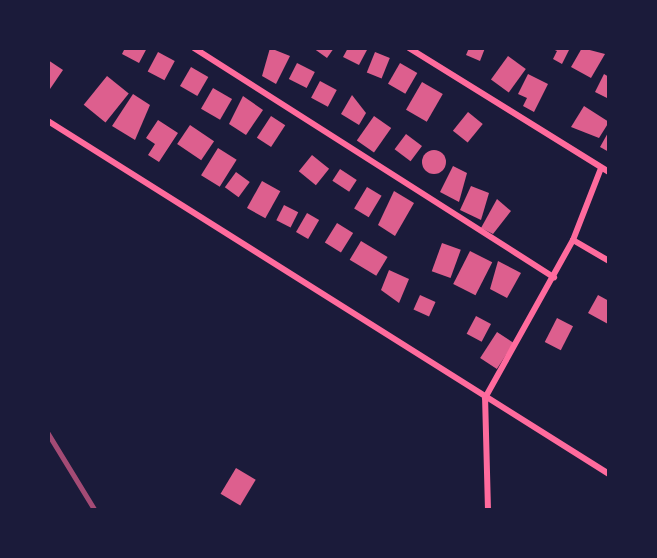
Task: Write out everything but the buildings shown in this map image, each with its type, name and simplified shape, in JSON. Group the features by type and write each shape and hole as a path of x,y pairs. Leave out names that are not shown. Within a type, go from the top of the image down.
{"street":[{"path":"194,48 554,277"},
{"path":"409,48 609,172"},
{"path":"48,121 609,474"},
{"path":"488,510 485,398 573,240 601,168"},
{"path":"573,240 609,261"}],"railway":[{"path":"48,433 95,510"}]}
